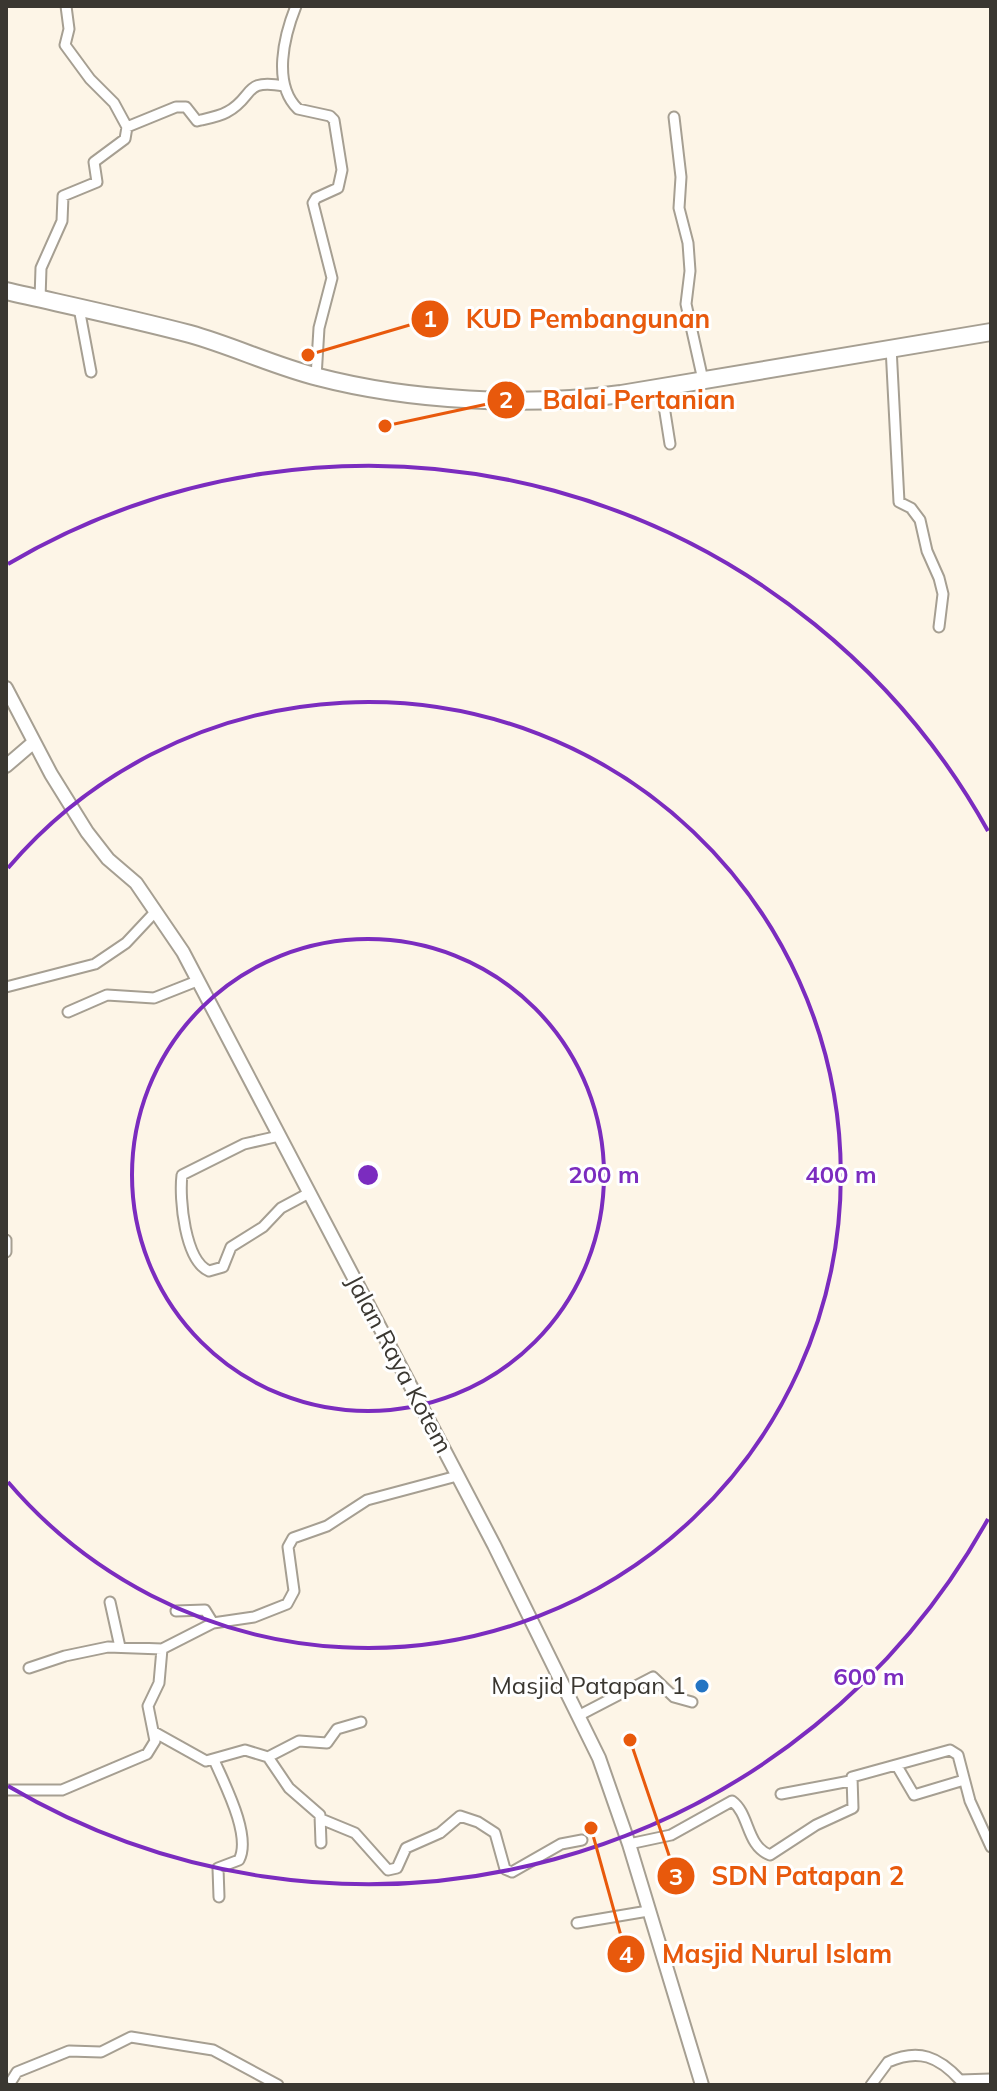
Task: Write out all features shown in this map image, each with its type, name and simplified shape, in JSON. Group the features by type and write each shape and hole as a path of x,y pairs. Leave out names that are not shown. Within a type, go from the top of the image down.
{"highway":[{"path":"6,291 210,340 316,377 407,391 526,402 576,400 991,332"}],"street":[{"path":"40,299 41,268 62,221 63,196 97,182 94,162 125,139 127,127 114,103 90,79 65,45 69,29 66,6"},
{"path":"296,6 285,45 284,86 298,109 333,118 340,151 340,185 313,203 332,278 319,328 316,377"},
{"path":"127,127 176,107 186,107 197,121 201,120 229,111 247,89 258,83 284,86"},
{"path":"674,117 682,182 679,208 688,243 690,271 686,304 703,380"},
{"path":"79,308 91,372"},
{"path":"891,347 899,502 911,508 920,520 927,551 939,578 943,594 939,627"},
{"path":"661,387 670,444"},
{"name":"Jalan Raya Kotem","path":"6,688 87,832 108,859 136,883 197,981 457,1476 599,1758 629,1844 702,2085"},
{"path":"6,766 34,742"},
{"path":"6,987 29,978 95,964 126,943 156,911"},
{"path":"68,1012 107,995 154,998 197,981"},
{"path":"279,1136 244,1144 182,1175 182,1220 197,1264 209,1271 223,1267 231,1247 263,1227 281,1208 309,1193"},
{"path":"6,1240 6,1252"},
{"path":"29,1668 65,1656 120,1647 162,1649 213,1623 254,1617 287,1604 294,1591 288,1547 293,1538 327,1526 367,1500 457,1476"},
{"path":"110,1602 120,1647"},
{"path":"176,1611 205,1610 213,1623"},
{"path":"6,1790 62,1790 147,1754 155,1741 148,1706 159,1683 162,1649"},
{"path":"578,1716 653,1677 674,1697 692,1702"},
{"path":"268,1757 299,1741 327,1743 337,1729 361,1722"},
{"path":"154,1732 199,1758 214,1760 245,1750 268,1757 289,1788 321,1819 355,1833 388,1870 397,1868 406,1848 440,1833 460,1816 478,1822 495,1833 505,1869 512,1872 561,1844 582,1840"},
{"path":"781,1794 850,1781 858,1774 955,1751 980,1829 991,1847"},
{"path":"214,1760 232,1802 242,1850 239,1860 218,1868 219,1897"},
{"path":"897,1766 914,1795 964,1780"},
{"path":"629,1844 671,1835 717,1806 732,1801 741,1810 761,1851 770,1855 816,1825 853,1808 850,1781"},
{"path":"321,1819 321,1843"},
{"path":"577,1923 648,1911"},
{"path":"12,2080 17,2072 52,2057 76,2050 101,2052 131,2037 213,2050 278,2085"},
{"path":"871,2085 888,2062 917,2055 943,2061 960,2080 991,2079"}],"place":[{"name":"KUD Pembangunan","path":"308,355"},
{"name":"Balai Pertanian","path":"385,426"},
{"name":"Masjid Patapan 1","path":"702,1686"},
{"name":"SDN Patapan 2","path":"630,1740"},
{"name":"Masjid Nurul Islam","path":"591,1828"}]}
